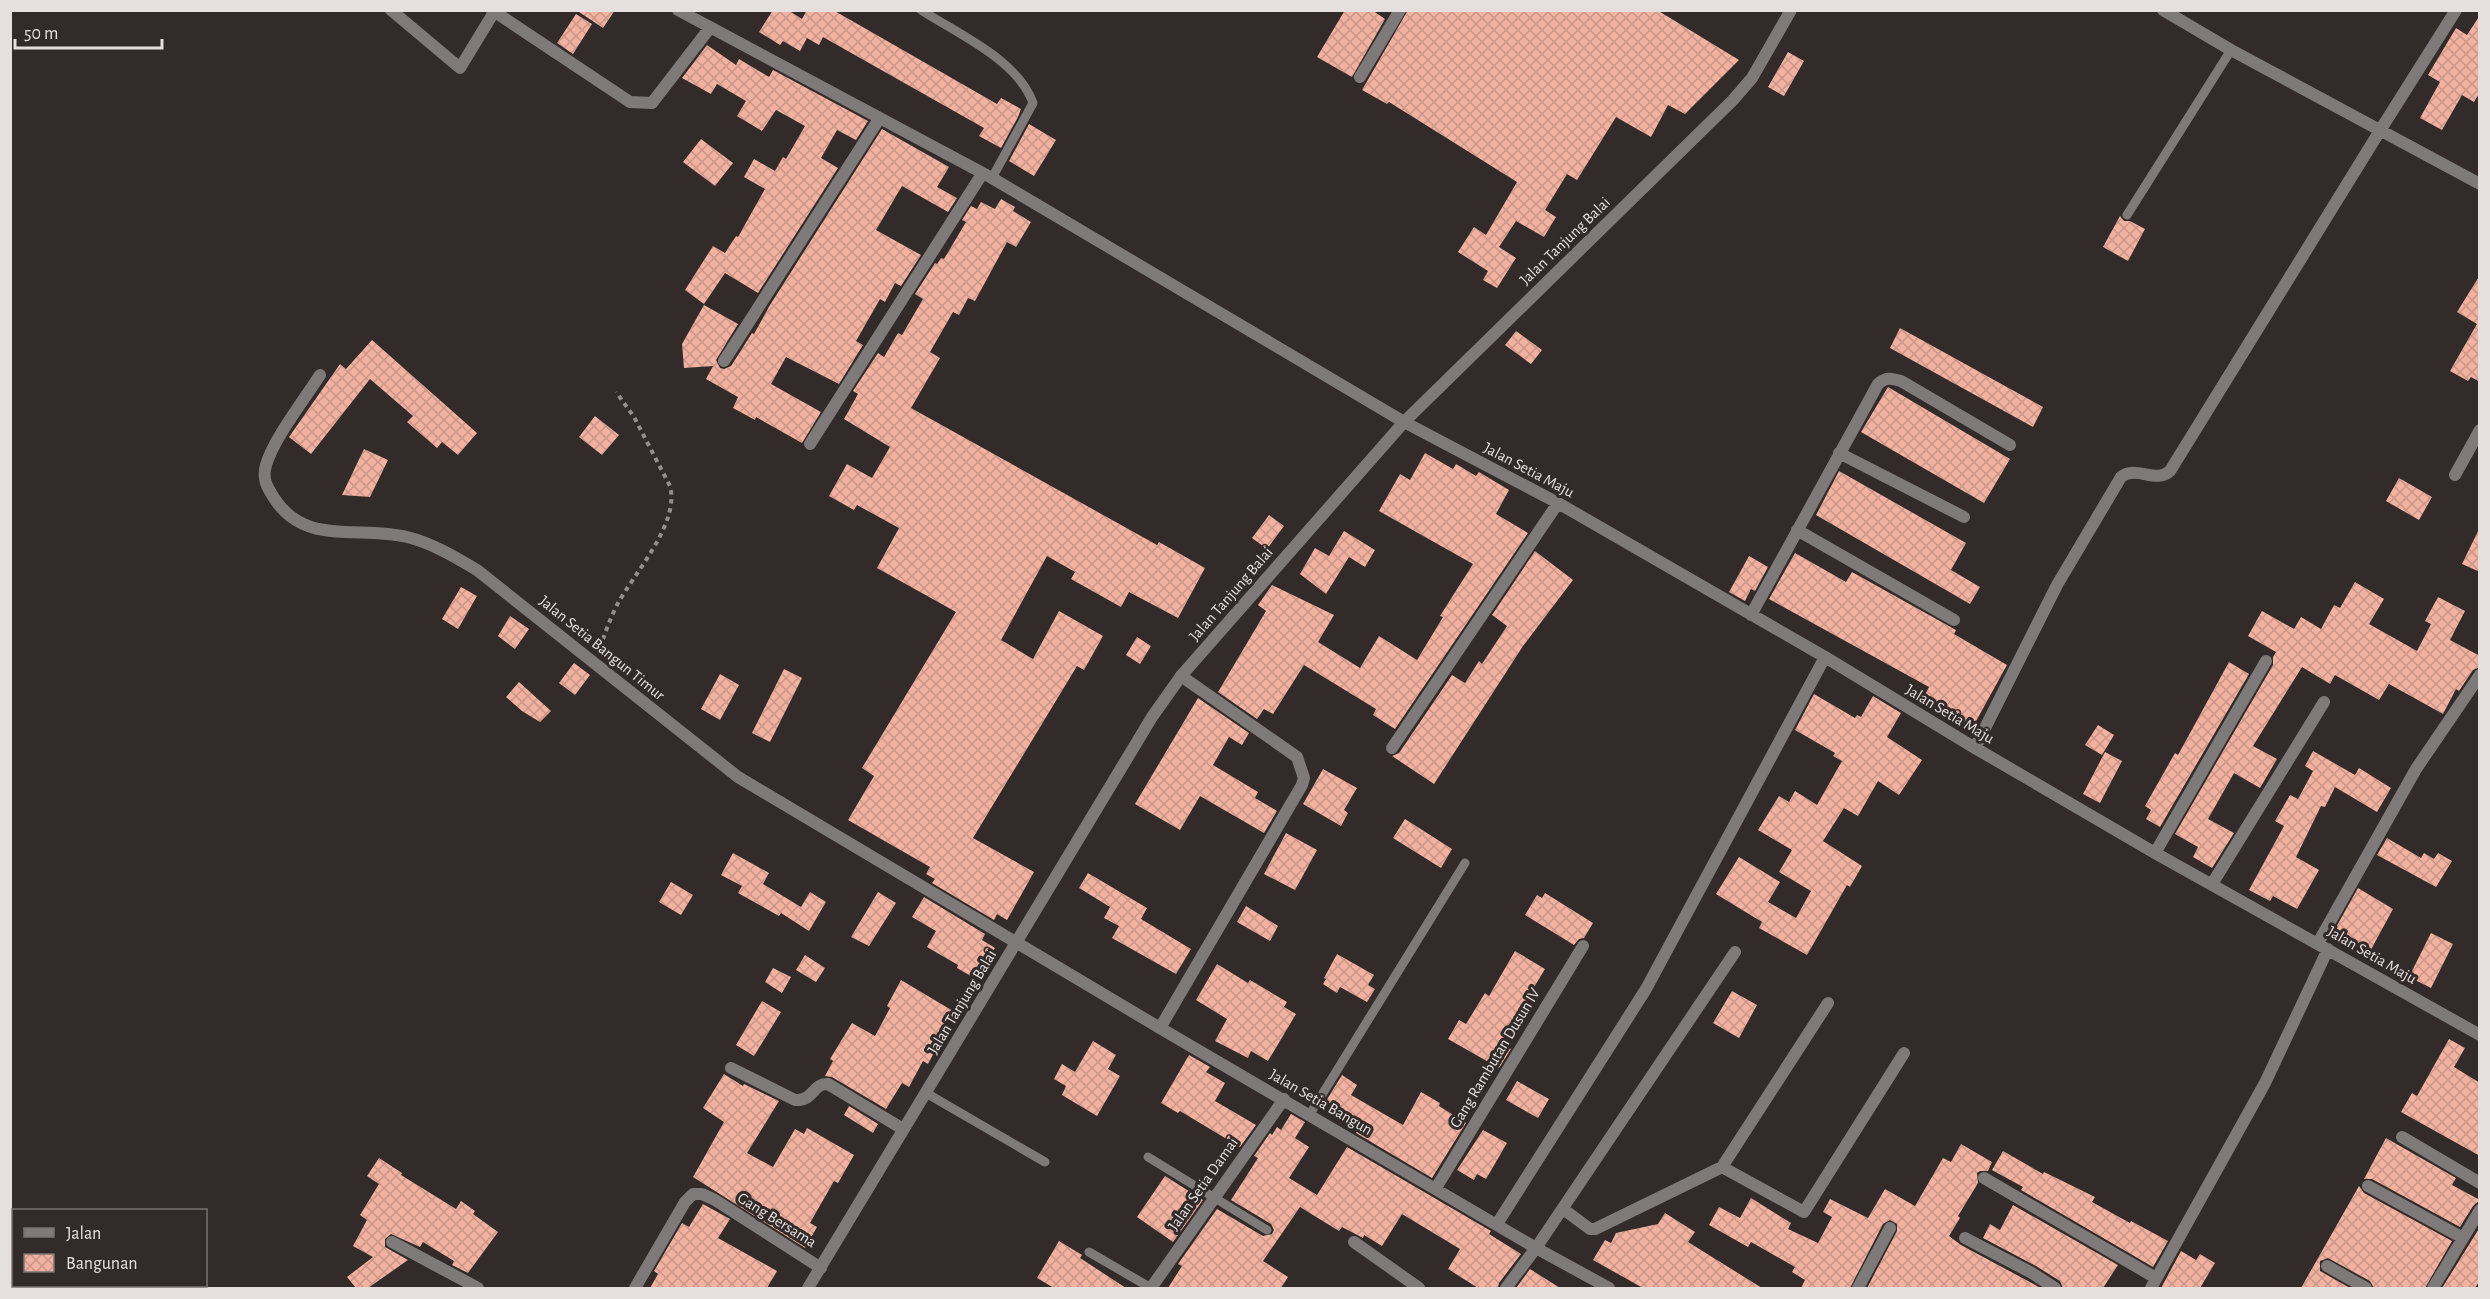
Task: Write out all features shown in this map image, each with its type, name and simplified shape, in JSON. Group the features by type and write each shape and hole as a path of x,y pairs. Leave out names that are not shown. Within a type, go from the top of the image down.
{"street":[{"path":"391,10 460,68 493,11 630,102 652,104 709,29"},
{"name":"Jalan Setia Maju","path":"678,10 709,29 987,176 1404,422 1558,503 1825,657 2155,853 2480,1035"},
{"name":"Jalan Tanjung Balai","path":"808,1288 1152,717 1181,676 1404,422 1733,100 1752,78 1791,10"},
{"path":"2163,10 2231,50 2480,184"},
{"path":"1975,748 2057,585 2121,477 2131,472 2161,476 2170,471 2456,10"},
{"path":"1360,76 1394,12"},
{"path":"724,361 879,119"},
{"path":"810,444 987,176"},
{"name":"Jalan Setia Bangun Timur","path":"320,375 277,441 266,465 264,482 289,518 302,525 344,533 378,532 408,537 445,552 477,570 738,777 1017,943"},
{"path":"1751,615 1878,384 1890,378 1901,381 2010,446"},
{"path":"2455,475 2480,430"},
{"path":"1839,453 1964,518"},
{"path":"1392,748 1558,503"},
{"path":"1797,530 1954,620"},
{"path":"1497,1224 1646,989 1825,657"},
{"path":"2155,853 2266,661"},
{"path":"1984,1178 2153,1283 2265,1083 2323,946 2416,769 2480,675"},
{"path":"1160,1028 1297,794 1304,777 1297,758 1181,676"},
{"path":"2212,884 2324,702"},
{"name":"Jalan Setia Bangun","path":"1017,943 1536,1248 1609,1288"},
{"name":"Gang Rambutan Dusun IV","path":"1436,1188 1583,946"},
{"path":"1506,1288 1563,1209 1735,952"},
{"path":"1563,1209 1590,1228 1595,1229 1722,1167 1828,1003"},
{"path":"1722,1167 1804,1212 1904,1053"},
{"path":"731,1068 795,1100 804,1100 810,1097 818,1086 828,1084 903,1129"},
{"name":"Jalan Setia Damai","path":"1151,1288 1284,1099"},
{"path":"2402,1137 2480,1182"},
{"path":"2368,1186 2463,1238"},
{"name":"Gang Bersama","path":"635,1288 685,1202 693,1194 702,1194 715,1200 821,1268"},
{"path":"2433,1288 2480,1210"},
{"path":"1858,1288 1890,1227"},
{"path":"1965,1238 2032,1273 2055,1288"},
{"path":"392,1242 478,1288"},
{"path":"1354,1242 1419,1288"},
{"path":"2327,1266 2366,1288"}],"lane":[{"path":"921,10 999,59 1016,73 1031,97 1033,103 987,176"},
{"path":"2127,215 2231,50"},
{"path":"1310,1114 1465,864"},
{"path":"926,1093 1045,1162"},
{"path":"1148,1157 1267,1230"},
{"path":"1089,1252 1151,1288"}],"path":[{"path":"595,663 618,604 657,543 673,499 670,486 634,417 616,392"}],"building":[{"path":"576,10 615,10 603,28"},
{"path":"773,10 788,10 802,19 807,10 833,10 997,104 1001,98 1021,109 1018,117 1001,148 979,136 984,128 823,37 819,45 807,38 800,51 783,41 780,45 759,32"},
{"path":"1345,10 1372,10 1385,19 1352,77 1317,57"},
{"path":"1408,10 1657,10 1739,60 1685,114 1668,105 1651,137 1616,117 1577,180 1567,174 1545,210 1556,217 1544,237 1516,221 1499,247 1516,258 1497,288 1483,280 1488,271 1458,252 1474,227 1486,235 1517,182 1389,102 1387,104 1362,90"},
{"path":"576,14 592,24 573,54 557,43"},
{"path":"2480,15 2480,92 2474,102 2462,95 2442,130 2420,118 2440,82 2428,75 2456,28 2467,35"},
{"path":"707,45 736,65 739,59 769,77 773,70 868,121 856,140 837,130 821,158 838,168 758,293 725,273 704,304 685,290 713,246 725,253 736,236 738,237 765,189 744,177 754,159 775,171 783,157 786,159 805,126 776,110 762,131 737,116 746,101 717,84 711,94 682,78"},
{"path":"1788,52 1804,61 1784,96 1768,87"},
{"path":"1029,124 1056,140 1034,176 1009,161"},
{"path":"882,129 949,167 937,187 957,198 948,212 902,186 876,230 921,255 901,286 895,283 885,302 880,299 856,341 863,345 839,384 786,357 771,384 821,412 802,443 756,417 755,420 733,408 738,397 706,379 713,366 684,368 682,344 704,305 738,324 716,360 720,368 731,366 752,333 754,334"},
{"path":"701,139 733,163 715,186 683,162"},
{"path":"1001,199 1015,207 1013,211 1031,222 1016,247 1007,242 975,301 968,298 959,315 953,312 930,352 940,358 911,408 1157,545 1159,542 1205,568 1178,618 1129,592 1121,607 1071,579 1075,572 1047,556 1001,640 1033,659 1059,611 1103,636 1084,670 1077,666 973,838 1034,872 1007,920 997,914 994,920 932,883 935,879 926,874 930,867 848,820 874,776 862,768 956,612 877,568 899,528 857,505 854,510 829,496 847,464 872,478 890,447 844,419 858,394 853,391 878,353 884,357 898,333 902,335 923,299 915,294 935,263 937,264 941,258 944,259 966,222 962,220 971,206 977,209 981,202 995,209"},
{"path":"2120,216 2124,221 2130,221 2145,229 2128,261 2103,247"},
{"path":"2480,275 2480,382 2471,377 2468,381 2450,371 2477,324 2457,312"},
{"path":"1900,328 2043,407 2033,427 1890,348"},
{"path":"1516,331 1542,350 1531,364 1505,345"},
{"path":"372,340 477,433 458,455 442,442 437,448 407,422 413,416 370,379 311,454 289,437 340,364 346,369"},
{"path":"1888,387 2010,459 1984,503 1861,432"},
{"path":"595,416 619,435 602,455 579,437"},
{"path":"364,449 388,460 370,497 342,495"},
{"path":"1425,453 1453,469 1456,464 1476,476 1479,472 1509,490 1496,514 1528,533 1395,729 1373,715 1376,709 1304,665 1273,714 1264,709 1257,719 1218,692 1266,611 1258,605 1272,585 1334,615 1318,642 1360,668 1379,636 1417,660 1443,617 1440,616 1473,564 1379,511 1400,474 1410,480"},
{"path":"1839,471 1966,543 1951,570 1980,587 1970,604 1816,515"},
{"path":"2399,478 2432,497 2419,520 2386,501"},
{"path":"1269,515 1284,526 1267,549 1252,538"},
{"path":"2480,527 2480,572 2462,564"},
{"path":"1344,531 1375,550 1365,567 1349,557 1326,594 1300,574 1315,548 1329,556"},
{"path":"1535,551 1573,580 1523,646 1434,784 1392,756 1399,753 1452,675 1465,683 1479,661 1482,664 1507,626 1492,615"},
{"path":"1795,553 1846,582 1852,572 1956,630 1954,634 2007,665 1970,732 1921,702 1929,687 1769,599"},
{"path":"1749,556 1768,567 1755,591 1751,589 1745,601 1729,592"},
{"path":"2355,582 2384,599 2369,624 2417,651 2431,624 2425,621 2438,597 2465,611 2450,640 2480,656 2480,667 2473,670 2459,691 2456,689 2443,714 2389,684 2379,700 2335,675 2330,684 2302,667 2253,746 2277,759 2260,788 2234,773 2208,819 2234,833 2212,868 2193,857 2198,847 2175,834 2273,665 2276,652 2248,636 2262,611 2294,629 2301,617 2321,629 2334,605 2340,608"},
{"path":"461,587 477,596 458,629 442,619"},
{"path":"510,616 529,629 515,649 498,636"},
{"path":"1137,637 1151,646 1140,664 1126,655"},
{"path":"2229,662 2249,674 2160,827 2146,819 2151,810 2145,806 2175,753 2178,755"},
{"path":"574,663 590,675 575,695 559,683"},
{"path":"784,669 802,678 770,742 752,733"},
{"path":"720,674 739,685 720,720 701,709"},
{"path":"519,682 551,711 540,722 522,711 506,697"},
{"path":"1814,694 1855,718 1857,715 1861,717 1873,696 1901,713 1887,737 1922,760 1899,795 1878,781 1858,816 1844,808 1823,841 1862,866 1850,887 1847,885 1807,955 1759,928 1762,922 1716,894 1739,857 1780,882 1768,902 1796,918 1811,891 1779,872 1792,850 1758,830 1779,796 1789,802 1795,791 1817,805 1842,761 1833,756 1835,753 1795,730"},
{"path":"1198,698 1249,733 1242,745 1229,737 1213,765 1258,792 1255,798 1277,811 1264,833 1200,796 1180,830 1135,804"},
{"path":"2098,725 2114,735 2102,755 2085,745"},
{"path":"2313,751 2355,775 2359,768 2391,788 2377,812 2335,787 2325,807 2321,806 2296,857 2319,870 2297,909 2273,896 2270,901 2249,890 2284,826 2275,821 2290,795 2298,799 2313,771 2305,766"},
{"path":"2105,752 2122,761 2100,803 2083,794"},
{"path":"1323,769 1357,788 1344,810 1348,813 1341,826 1303,804"},
{"path":"1405,819 1452,849 1441,868 1393,838"},
{"path":"1286,833 1317,850 1295,890 1264,874"},
{"path":"2387,838 2421,858 2424,853 2434,859 2438,853 2452,861 2436,887 2377,855"},
{"path":"733,853 769,873 763,884 801,907 810,892 826,902 809,931 781,913 779,916 738,893 742,886 721,875"},
{"path":"1088,873 1147,908 1141,919 1191,949 1176,974 1112,938 1119,926 1104,918 1110,907 1079,888"},
{"path":"671,882 693,895 681,915 659,902"},
{"path":"2358,888 2393,909 2367,957 2330,938"},
{"path":"878,892 896,903 869,946 851,937"},
{"path":"1545,893 1593,923 1584,938 1579,939 1574,945 1525,915 1537,895 1542,898"},
{"path":"924,897 985,934 982,940 995,948 976,979 957,968 958,965 927,947 936,931 912,917"},
{"path":"1246,906 1278,926 1270,941 1237,922"},
{"path":"2431,933 2453,944 2431,988 2409,977"},
{"path":"1515,951 1545,969 1500,1044 1511,1049 1499,1068 1448,1039 1459,1020 1466,1024 1485,993 1489,996"},
{"path":"1337,954 1374,975 1368,985 1375,989 1367,1002 1340,987 1337,993 1323,984"},
{"path":"805,955 825,968 816,982 796,970"},
{"path":"1217,964 1248,983 1250,980 1287,1002 1284,1007 1296,1014 1268,1061 1251,1051 1248,1058 1215,1041 1227,1019 1196,1000"},
{"path":"773,968 791,977 782,993 765,982"},
{"path":"901,980 953,1011 937,1039 940,1041 928,1064 923,1061 909,1087 902,1083 886,1109 832,1077 825,1076 833,1061 830,1059 852,1023 875,1036 890,1008 887,1006"},
{"path":"1732,991 1757,1005 1739,1038 1713,1023"},
{"path":"762,1001 781,1012 754,1056 736,1045"},
{"path":"2449,1039 2465,1048 2454,1067 2480,1083 2480,1156 2401,1112 2412,1093 2417,1096"},
{"path":"1093,1041 1116,1055 1108,1069 1120,1076 1097,1116 1062,1095 1066,1086 1054,1079 1062,1064 1075,1072"},
{"path":"1189,1055 1210,1067 1206,1072 1225,1083 1215,1101 1256,1125 1240,1147 1180,1111 1178,1113 1161,1103"},
{"path":"724,1074 743,1086 744,1084 779,1101 747,1153 773,1167 795,1129 804,1134 807,1128 854,1155 838,1183 834,1181 810,1223 817,1227 805,1248 693,1177 724,1122 703,1108"},
{"path":"1342,1075 1357,1085 1351,1095 1403,1125 1421,1092 1466,1123 1432,1178 1356,1133 1361,1123 1326,1101"},
{"path":"1517,1081 1549,1099 1538,1118 1506,1100"},
{"path":"849,1106 878,1124 873,1133 844,1115"},
{"path":"1291,1114 1305,1122 1295,1138 1309,1147 1289,1178 1317,1195 1347,1147 1491,1231 1489,1234 1521,1254 1499,1283 1498,1288 1478,1288 1448,1269 1460,1249 1402,1214 1382,1246 1364,1235 1363,1238 1342,1227 1339,1231 1300,1207 1263,1261 1288,1277 1281,1288 1168,1288 1182,1266 1178,1264 1217,1209 1263,1236 1272,1234 1274,1230 1271,1224 1231,1200 1258,1158 1254,1156 1270,1133 1272,1135 1277,1127 1281,1130"},
{"path":"1483,1130 1507,1143 1486,1179 1477,1174 1474,1180 1457,1170"},
{"path":"2386,1138 2456,1178 2452,1185 2480,1200 2473,1206 2460,1227 2372,1179 2364,1179"},
{"path":"1961,1144 1992,1162 1988,1171 1977,1173 1978,1183 1949,1236 1961,1245 2041,1288 1867,1288 1897,1231 1897,1224 1890,1220 1883,1224 1850,1288 1801,1288 1805,1280 1792,1272 1795,1267 1751,1242 1748,1247 1709,1225 1719,1207 1740,1218 1751,1198 1791,1223 1788,1229 1818,1243 1832,1217 1823,1212 1830,1199 1868,1218 1885,1189 1915,1206 1943,1158 1951,1162"},
{"path":"2003,1151 2043,1174 2044,1172 2095,1197 2092,1202 2168,1241 2153,1267 2021,1190 2023,1187 1992,1170"},
{"path":"379,1158 402,1173 401,1175 456,1209 461,1201 475,1211 473,1214 498,1232 468,1273 452,1265 454,1261 423,1242 420,1247 391,1234 385,1239 385,1247 408,1260 368,1288 356,1288 347,1277 373,1257 353,1246 367,1220 360,1215 379,1184 367,1176"},
{"path":"1165,1176 1203,1200 1173,1242 1137,1217"},
{"path":"2359,1186 2364,1193 2452,1241 2425,1288 2374,1288 2370,1281 2328,1258 2320,1261 2320,1271 2350,1288 2301,1288"},
{"path":"703,1204 730,1219 718,1238 777,1271 767,1288 650,1288 658,1274 654,1271 682,1223 689,1227"},
{"path":"2013,1205 2118,1265 2103,1288 2063,1288 2060,1281 2036,1266 1983,1238 1990,1224 2000,1230"},
{"path":"1665,1213 1695,1232 1688,1242 1762,1288 1643,1288 1593,1260 1605,1240 1611,1243 1616,1233 1658,1224"},
{"path":"2480,1227 2480,1280 2475,1288 2442,1288"},
{"path":"1059,1241 1082,1255 1080,1258 1126,1288 1054,1288 1037,1278"},
{"path":"2181,1251 2196,1260 2200,1254 2215,1263 2200,1288 2161,1288"},
{"path":"1530,1269 1560,1288 1516,1288"}]}
